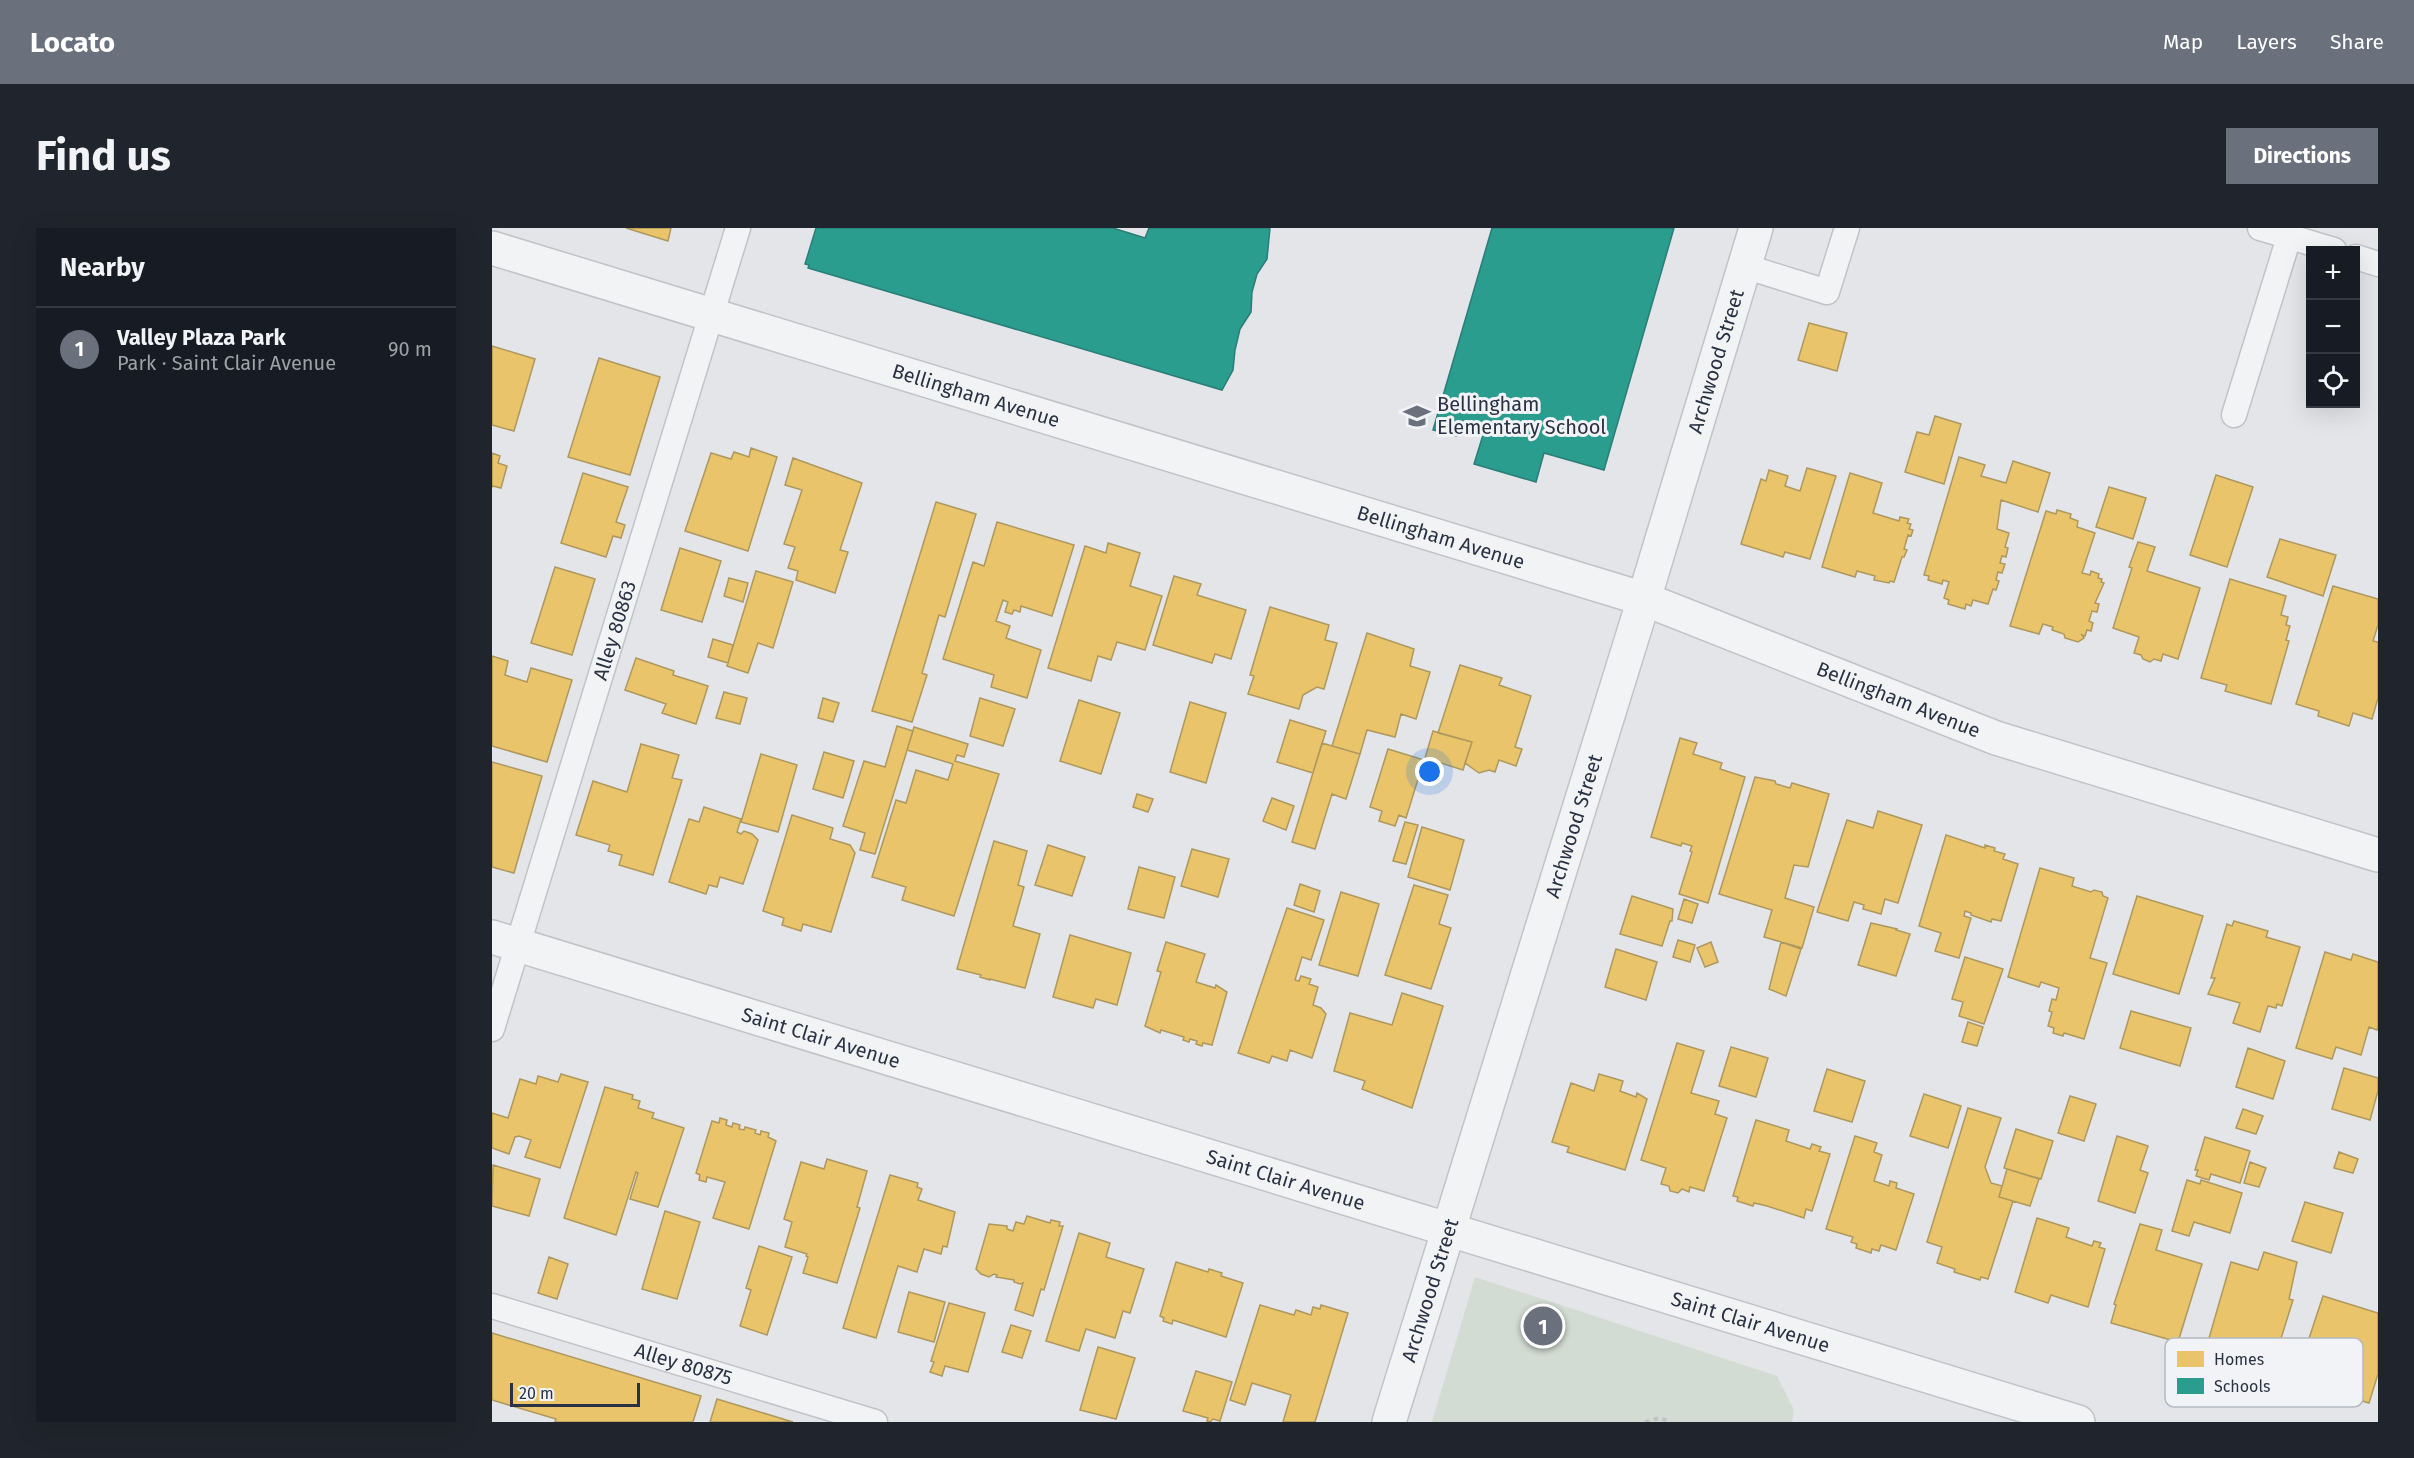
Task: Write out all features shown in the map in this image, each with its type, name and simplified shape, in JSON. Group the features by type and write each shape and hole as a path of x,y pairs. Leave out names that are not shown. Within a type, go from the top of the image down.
{"street":[{"name":"Archwood Street","path":"1389,1422 1644,599 1756,228"},
{"name":"Bellingham Avenue","path":"492,248 1644,599 1996,738 2378,855"},
{"name":"Saint Clair Avenue","path":"505,942 2078,1422"}],"lane":[{"name":"Alley 80863","path":"492,1029 505,942 738,228"},
{"path":"1744,266 1827,292 1847,228"},
{"path":"2260,228 2320,246"},
{"path":"2234,415 2289,237"},
{"path":"2360,259 2378,264"},
{"name":"Alley 80875","path":"492,1306 875,1422"}],"path":[{"path":"1645,1422 1660,1418 1671,1422"}],"shaded area":[{"path":"1475,1277 1777,1376 1794,1410 1792,1422 1432,1422"}],"building: Homes":[{"path":"626,228 671,228 668,241"},
{"path":"1809,323 1847,333 1837,371 1798,360"},
{"path":"492,346 535,359 514,431 492,425"},
{"path":"599,358 660,377 630,475 568,457"},
{"path":"1935,416 1961,424 1944,484 1905,472 1917,432 1929,435"},
{"path":"751,448 777,457 748,551 685,531 711,453 731,459 734,452 749,457"},
{"path":"492,453 500,456 498,463 507,466 501,488 492,487"},
{"path":"1959,457 1985,465 1981,476 2006,483 2013,461 2050,473 2038,512 2001,500 1997,529 2009,533 2005,547 2008,548 2006,557 2002,556 2000,563 2005,564 2002,573 1998,572 1996,580 1999,581 1996,590 1993,589 1988,604 1973,600 1971,606 1966,604 1965,609 1948,604 1949,600 1944,598 1949,582 1943,580 1942,584 1928,580 1929,576 1924,575"},
{"path":"793,458 862,483 840,550 848,552 835,593 796,580 798,571 788,568 795,547 784,544 802,490 785,485"},
{"path":"1807,468 1836,476 1810,559 1785,552 1783,557 1741,544 1761,479 1766,481 1769,470 1788,476 1785,486 1800,491"},
{"path":"583,473 628,487 616,522 625,525 621,538 613,536 606,557 561,543"},
{"path":"1850,473 1882,483 1873,513 1899,521 1900,517 1909,519 1907,523 1911,524 1909,529 1913,530 1911,536 1908,535 1904,549 1907,550 1902,557 1894,582 1874,580 1875,576 1857,571 1855,577 1822,567"},
{"path":"2216,475 2253,487 2227,567 2190,555"},
{"path":"2109,487 2146,498 2133,539 2096,527"},
{"path":"936,502 976,514 945,617 939,615 922,673 927,675 912,722 872,711"},
{"path":"2057,510 2071,514 2070,518 2078,521 2077,527 2095,533 2082,573 2090,575 2091,571 2099,574 2098,578 2104,583 2095,603 2099,604 2097,612 2092,611 2089,621 2093,623 2091,631 2087,630 2085,636 2082,635 2084,638 2078,642 2065,638 2064,634 2052,630 2053,627 2043,624 2039,634 2010,626 2046,511 2056,514"},
{"path":"997,522 1074,545 1052,616 1021,606 1020,612 1014,610 1012,614 1005,612 1008,602 1003,600 996,621 1010,626 1006,638 1041,650 1027,698 991,687 994,675 943,659 973,562 984,566"},
{"path":"2280,539 2336,555 2323,596 2267,577"},
{"path":"2138,542 2155,547 2147,571 2200,588 2178,659 2163,654 2161,661 2154,659 2150,662 2143,659 2141,655 2134,653 2139,637 2113,628"},
{"path":"1108,543 1140,553 1130,586 1162,596 1145,650 1117,642 1111,660 1098,656 1091,681 1048,668 1085,546 1106,553"},
{"path":"680,548 721,561 702,622 661,610"},
{"path":"555,567 595,579 572,655 531,643"},
{"path":"756,571 793,582 773,648 758,643 748,673 727,666"},
{"path":"1174,576 1201,584 1197,595 1246,610 1231,659 1215,654 1212,663 1153,645"},
{"path":"729,578 748,583 743,602 724,596"},
{"path":"2230,579 2286,596 2281,615 2288,617 2286,625 2290,626 2286,640 2289,641 2271,704 2225,691 2227,685 2201,678"},
{"path":"2333,586 2378,599 2378,625 2373,641 2378,642 2378,698 2372,719 2353,713 2349,726 2318,716 2319,711 2296,704"},
{"path":"1270,607 1329,625 1325,640 1337,643 1324,689 1317,687 1303,695 1299,709 1248,694 1254,676 1250,675"},
{"path":"1367,633 1414,649 1410,666 1430,672 1416,719 1401,714 1395,737 1367,730 1360,754 1332,746"},
{"path":"713,639 733,645 728,663 708,657"},
{"path":"492,656 508,661 505,675 527,682 531,668 572,680 547,762 492,746"},
{"path":"636,658 674,671 673,675 708,686 696,724 662,713 666,704 625,690"},
{"path":"1460,665 1502,678 1499,685 1531,696 1515,747 1522,749 1516,766 1499,760 1495,772 1489,770 1479,773 1465,763 1472,742 1438,733"},
{"path":"724,692 747,698 740,724 716,718"},
{"path":"823,698 839,703 833,722 818,718"},
{"path":"980,698 1015,709 1003,746 970,736"},
{"path":"1079,700 1120,713 1101,774 1060,761"},
{"path":"1190,702 1226,713 1206,783 1170,772"},
{"path":"1290,720 1326,731 1313,773 1277,762"},
{"path":"897,726 913,731 875,854 860,850 865,833 843,826 864,761 885,767"},
{"path":"914,727 968,744 964,757 957,755 955,761 999,774 954,916 902,900 906,887 872,877 896,800 906,803 916,770 948,780 953,764 907,750"},
{"path":"1433,731 1472,742 1463,770 1425,758"},
{"path":"1680,738 1697,743 1693,754 1722,763 1720,769 1745,777 1708,903 1679,894 1692,846 1682,843 1681,846 1651,837"},
{"path":"1322,743 1360,754 1346,799 1332,794 1315,849 1292,842"},
{"path":"641,744 679,755 672,778 682,780 653,875 619,865 622,855 608,851 610,845 576,835 593,781 627,792"},
{"path":"1388,749 1424,760 1406,818 1399,815 1395,826 1379,821 1382,811 1370,807"},
{"path":"824,752 854,761 843,798 813,789"},
{"path":"761,754 797,765 778,832 741,822"},
{"path":"492,762 542,776 514,873 492,867"},
{"path":"1755,777 1775,781 1776,784 1790,788 1792,783 1829,794 1808,867 1794,865 1785,898 1814,907 1802,948 1764,937 1772,910 1719,894"},
{"path":"1137,794 1153,799 1148,812 1133,807"},
{"path":"1272,798 1294,806 1286,830 1263,821"},
{"path":"704,807 741,819 737,832 741,834 744,831 752,834 758,840 743,884 720,877 717,887 709,885 706,894 669,882 689,819 699,822"},
{"path":"1878,811 1922,825 1898,903 1885,899 1881,914 1863,909 1864,905 1854,902 1848,921 1817,912 1847,820 1873,828"},
{"path":"792,815 833,828 830,839 850,845 855,853 831,932 803,924 801,931 782,925 784,918 763,911"},
{"path":"1405,822 1418,825 1406,864 1393,861"},
{"path":"1422,827 1464,840 1450,890 1408,877"},
{"path":"1946,835 1985,848 1985,845 1995,848 1994,851 2005,854 2003,859 2018,864 2001,921 1992,919 1991,922 1965,911 1964,916 1971,918 1959,958 1935,951 1941,933 1919,926"},
{"path":"994,841 1027,851 1018,885 1024,887 1013,926 1040,934 1025,988 957,969"},
{"path":"1048,845 1085,857 1072,896 1035,885"},
{"path":"1192,849 1229,859 1218,897 1181,886"},
{"path":"1139,867 1175,877 1164,918 1128,909"},
{"path":"2040,868 2074,878 2072,886 2091,892 2094,890 2102,892 2103,896 2108,898 2090,958 2107,963 2084,1039 2064,1033 2063,1036 2053,1033 2054,1028 2048,1026 2052,1012 2049,1011 2052,999 2056,1000 2059,988 2041,982 2039,987 2008,977"},
{"path":"1300,884 1320,891 1314,912 1294,905"},
{"path":"1414,885 1448,895 1439,924 1451,928 1431,989 1385,975"},
{"path":"1341,892 1379,904 1358,976 1319,965"},
{"path":"1632,896 1673,909 1672,921 1670,921 1662,946 1620,934"},
{"path":"2137,896 2203,916 2179,994 2113,974"},
{"path":"1684,899 1698,904 1692,923 1678,919"},
{"path":"1287,908 1324,920 1311,960 1302,957 1295,980 1299,981 1301,976 1311,979 1309,984 1318,987 1313,1005 1321,1008 1326,1014 1312,1058 1290,1050 1287,1061 1272,1056 1269,1063 1238,1053"},
{"path":"2234,921 2268,931 2266,937 2300,947 2282,1006 2277,1004 2276,1008 2268,1006 2260,1032 2233,1023 2240,1003 2208,994 2215,978 2211,978 2227,924 2232,926"},
{"path":"1871,923 1910,934 1896,976 1858,965"},
{"path":"1070,935 1131,953 1117,1005 1096,999 1093,1008 1053,997"},
{"path":"1678,940 1695,945 1690,962 1673,957"},
{"path":"1166,942 1205,954 1196,982 1215,988 1216,985 1227,992 1212,1045 1203,1043 1202,1046 1196,1044 1197,1041 1190,1039 1189,1042 1183,1040 1184,1037 1161,1030 1160,1033 1145,1026 1161,972 1157,971"},
{"path":"1711,942 1718,962 1705,967 1697,948"},
{"path":"1781,942 1801,949 1786,996 1769,989"},
{"path":"1616,949 1657,962 1646,1000 1605,987"},
{"path":"2325,952 2351,960 2353,954 2378,962 2378,1027 2377,1030 2369,1027 2361,1055 2336,1047 2332,1059 2296,1048"},
{"path":"1965,957 2003,969 1984,1024 1959,1016 1963,1002 1952,999"},
{"path":"1402,993 1443,1006 1412,1108 1362,1089 1365,1081 1334,1071 1350,1013 1392,1025"},
{"path":"2131,1011 2191,1028 2180,1066 2120,1048"},
{"path":"1968,1022 1983,1027 1977,1046 1962,1042"},
{"path":"1677,1043 1704,1051 1691,1093 1719,1101 1715,1114 1727,1118 1704,1191 1690,1187 1689,1192 1682,1189 1678,1193 1670,1191 1669,1186 1661,1184 1666,1168 1641,1160"},
{"path":"1731,1047 1768,1058 1756,1097 1719,1086"},
{"path":"2248,1048 2285,1061 2273,1099 2236,1087"},
{"path":"2344,1068 2378,1078 2378,1091 2370,1120 2332,1109"},
{"path":"1827,1069 1865,1081 1852,1122 1814,1111"},
{"path":"561,1074 588,1082 560,1168 525,1157 531,1140 519,1136 515,1137 509,1154 492,1148 492,1113 508,1118 520,1079 536,1084 538,1076 558,1082"},
{"path":"1599,1074 1623,1081 1620,1091 1636,1097 1637,1093 1647,1099 1625,1170 1567,1152 1569,1147 1552,1142 1571,1083 1594,1091"},
{"path":"605,1087 633,1095 632,1099 640,1101 638,1108 654,1113 652,1118 684,1128 658,1207 630,1199 638,1173 636,1172 616,1235 564,1218"},
{"path":"1924,1094 1961,1106 1948,1148 1910,1136"},
{"path":"2070,1096 2096,1104 2084,1141 2058,1133"},
{"path":"1968,1108 2001,1118 1985,1167 1991,1183 2002,1186 1999,1197 2013,1201 1988,1279 1981,1277 1980,1280 1954,1272 1955,1269 1937,1263 1942,1247 1927,1242"},
{"path":"2243,1109 2263,1116 2256,1134 2236,1128"},
{"path":"720,1118 727,1120 726,1125 732,1127 733,1123 740,1125 739,1129 744,1130 745,1127 756,1130 755,1133 760,1135 761,1131 769,1133 768,1137 776,1141 749,1229 713,1218 725,1182 707,1177 706,1182 699,1180 700,1175 696,1173 712,1121 719,1123"},
{"path":"1756,1120 1789,1130 1786,1141 1810,1149 1812,1144 1821,1147 1819,1151 1830,1154 1812,1211 1806,1209 1804,1218 1767,1206 1754,1203 1753,1206 1737,1201 1738,1197 1733,1196"},
{"path":"2016,1129 2053,1141 2041,1179 2004,1168"},
{"path":"1855,1136 1877,1143 1874,1152 1882,1155 1874,1181 1889,1186 1890,1181 1897,1183 1896,1188 1914,1194 1896,1250 1881,1245 1879,1251 1872,1249 1871,1253 1856,1248 1857,1244 1851,1242 1853,1237 1826,1229"},
{"path":"2117,1136 2148,1146 2140,1170 2148,1173 2135,1213 2098,1201"},
{"path":"2205,1137 2250,1151 2240,1183 2211,1174 2209,1180 2196,1176 2198,1170 2195,1170"},
{"path":"2339,1152 2358,1159 2353,1173 2334,1168"},
{"path":"827,1159 867,1171 857,1207 860,1208 837,1283 803,1273 807,1254 785,1247 792,1222 784,1219 801,1162 824,1169"},
{"path":"2250,1162 2266,1168 2259,1187 2244,1183"},
{"path":"493,1165 540,1179 529,1216 492,1206"},
{"path":"2007,1169 2039,1179 2030,1206 1999,1197"},
{"path":"890,1175 918,1183 917,1187 922,1189 918,1200 955,1212 947,1247 943,1246 941,1254 924,1249 917,1272 898,1266 876,1338 843,1328"},
{"path":"2187,1180 2200,1184 2201,1180 2242,1193 2230,1233 2194,1222 2189,1236 2172,1231"},
{"path":"2305,1202 2343,1213 2331,1253 2292,1241"},
{"path":"665,1211 700,1222 677,1299 642,1289"},
{"path":"1027,1216 1050,1223 1051,1220 1060,1222 1059,1226 1063,1226 1044,1290 1041,1289 1033,1316 1015,1310 1023,1283 996,1277 997,1275 994,1274 989,1277 976,1269 989,1224 1007,1226 1007,1229 1013,1231 1016,1222 1024,1224"},
{"path":"2037,1218 2069,1228 2066,1237 2092,1246 2094,1241 2101,1243 2099,1247 2105,1249 2088,1307 2051,1295 2048,1303 2015,1292"},
{"path":"2140,1224 2162,1230 2156,1250 2202,1264 2179,1338 2165,1338 2111,1323 2116,1305 2114,1304"},
{"path":"1079,1233 1110,1243 1106,1257 1144,1269 1130,1313 1123,1311 1115,1338 1086,1329 1079,1351 1046,1341"},
{"path":"759,1246 792,1257 767,1335 740,1326 751,1290 746,1288"},
{"path":"2264,1252 2297,1262 2289,1299 2293,1300 2281,1338 2209,1338 2231,1262 2258,1270"},
{"path":"549,1257 568,1264 557,1299 538,1293"},
{"path":"1176,1262 1208,1272 1209,1269 1222,1273 1221,1276 1243,1283 1226,1337 1173,1320 1172,1324 1163,1321 1164,1318 1160,1316"},
{"path":"909,1292 945,1302 934,1342 898,1332"},
{"path":"2323,1296 2378,1313 2378,1374 2369,1403 2363,1401 2363,1338 2309,1338"},
{"path":"949,1303 985,1313 968,1372 945,1366 942,1376 930,1372 934,1362 931,1361"},
{"path":"1260,1305 1294,1315 1296,1310 1311,1315 1313,1307 1320,1309 1321,1305 1348,1313 1315,1422 1283,1422 1291,1395 1252,1383 1245,1405 1230,1400"},
{"path":"1011,1325 1031,1331 1022,1358 1002,1352"},
{"path":"492,1333 701,1396 693,1422 555,1422 556,1419 492,1400"},
{"path":"1098,1347 1135,1358 1116,1419 1080,1410"},
{"path":"1196,1371 1232,1382 1220,1421 1213,1419 1210,1422 1207,1421 1208,1418 1183,1411"},
{"path":"717,1399 793,1422 710,1422"}],"building: Schools":[{"path":"816,228 1113,228 1145,238 1149,228 1270,228 1267,259 1257,274 1252,292 1251,312 1240,329 1233,370 1222,390 808,268 809,265 805,264"},
{"path":"1492,228 1674,228 1604,470 1544,453 1536,482 1474,464 1483,435 1460,428 1457,436 1433,430"}],"place":[{"name":"Bellingham Elementary School","path":"1417,416"},
{"name":"Valley Plaza Park","path":"1543,1326"}]}
